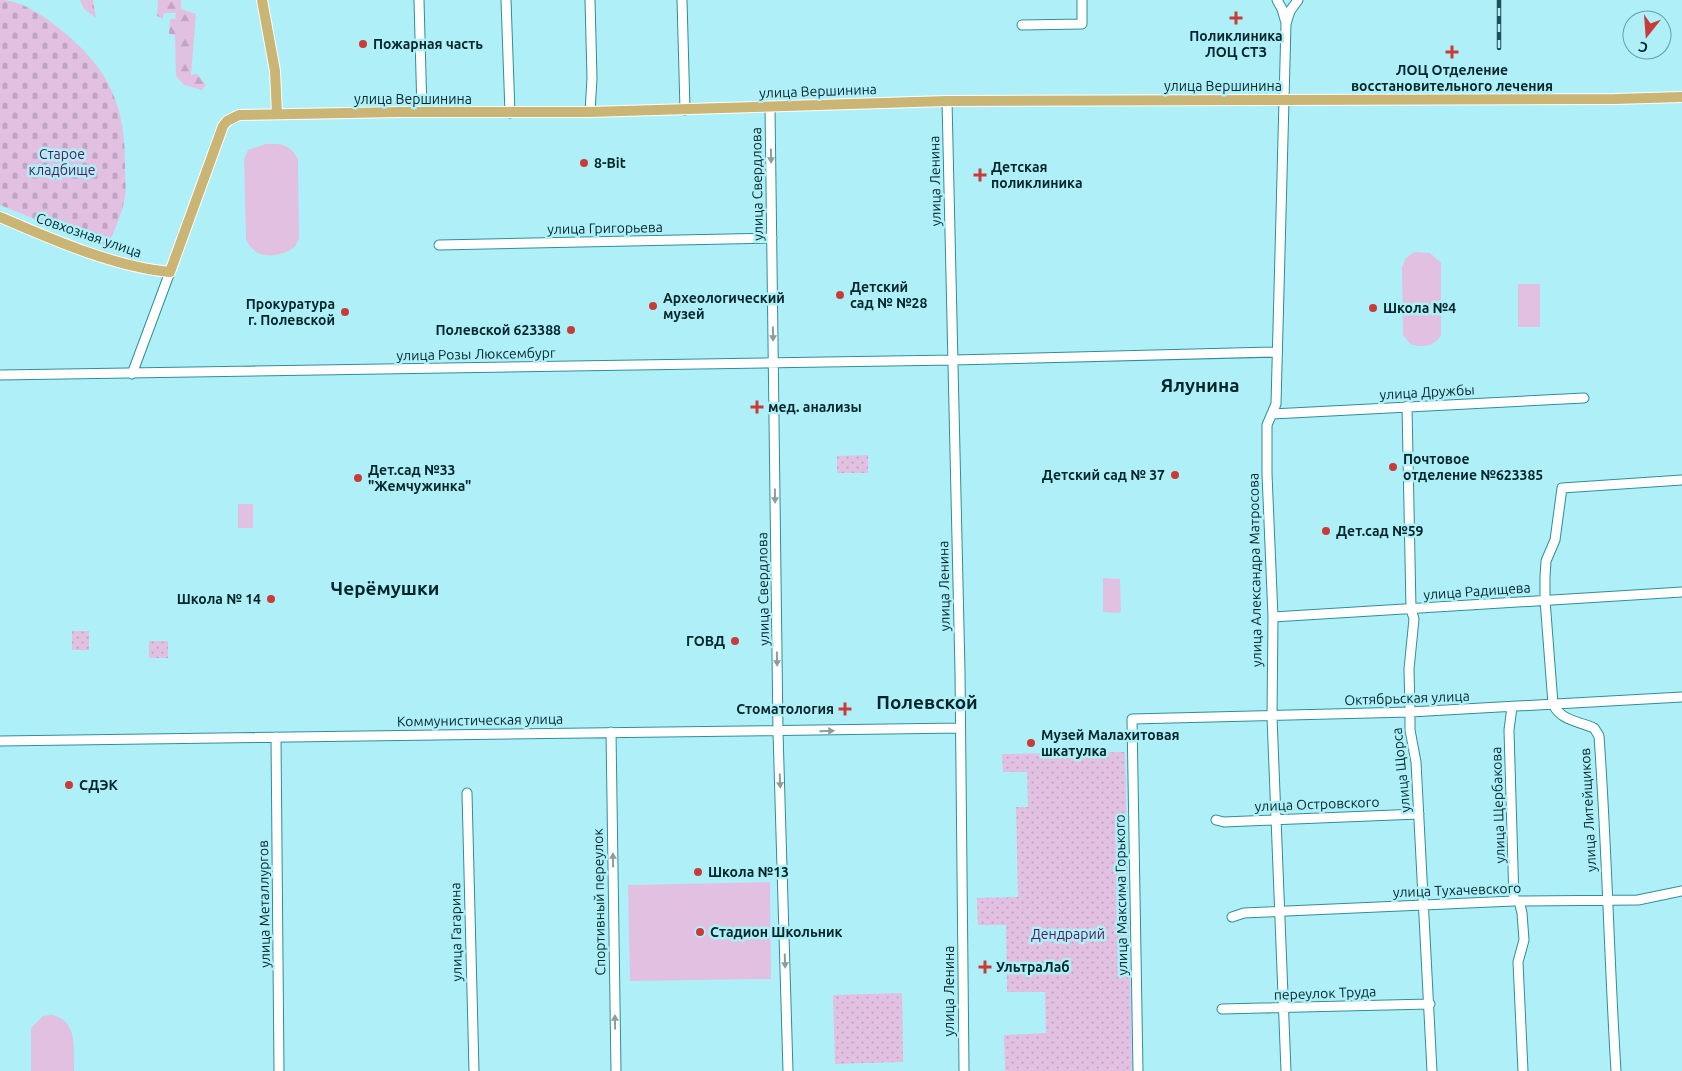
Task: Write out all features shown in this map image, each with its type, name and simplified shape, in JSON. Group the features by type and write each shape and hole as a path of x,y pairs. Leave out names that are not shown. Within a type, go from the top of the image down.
{"main road":[{"path":"262,0 275,71 277,114"},
{"name":"улица Вершинина","path":"170,272 224,123 239,115 590,112 947,101 1682,97"},
{"name":"Совхозная улица","path":"0,217 108,258 142,268 170,272"}],"street":[{"path":"419,0 422,112"},
{"path":"506,0 510,113"},
{"path":"590,0 592,78 590,112"},
{"path":"682,0 685,110"},
{"path":"1022,25 1082,24 1082,0"},
{"path":"1276,0 1282,9 1286,24"},
{"path":"1286,24 1290,11 1298,0"},
{"name":"улица Александра Матросова","path":"1286,24 1276,404 1267,425 1267,474 1273,617 1272,717 1286,1071"},
{"name":"улица Ленина","path":"947,101 960,728 964,1071"},
{"name":"улица Свердлова","path":"770,107 778,732 788,1071"},
{"name":"улица Григорьева","path":"439,245 772,238"},
{"name":"улица Вершинина","path":"132,374 170,272"},
{"name":"улица Розы Люксембург","path":"0,375 953,360 1277,352"},
{"name":"улица Дружбы","path":"1272,414 1584,398"},
{"name":"улица Щорса","path":"1407,406 1411,609 1414,619 1409,669 1410,712 1420,814 1432,1071"},
{"path":"1553,704 1544,600 1546,561 1555,540 1562,488 1682,480"},
{"name":"улица Радищева","path":"1273,617 1682,592"},
{"name":"Октябрьская улица","path":"1132,719 1272,717 1410,712 1682,697"},
{"name":"улица Литейщиков","path":"1553,704 1557,712 1566,719 1594,728 1598,736 1604,818 1606,900 1616,1071"},
{"name":"улица Щербакова","path":"1512,707 1509,730 1517,901 1522,913 1524,940 1518,962 1522,1071"},
{"name":"улица Максима Горького","path":"1132,719 1138,1071"},
{"name":"Коммунистическая улица","path":"0,741 611,732 778,732 960,728"},
{"name":"Спортивный переулок","path":"611,732 616,1071"},
{"name":"улица Металлургов","path":"276,737 279,1071"},
{"name":"улица Гагарина","path":"467,793 474,1071"},
{"name":"улица Островского","path":"1216,820 1224,822 1420,814"},
{"name":"улица Тухачевского","path":"1232,917 1244,913 1517,901 1638,900 1682,892"},
{"name":"переулок Труда","path":"1222,1009 1430,1004"}],"green space":[{"name":"Старое кладбище","path":"0,0 24,6 40,14 60,29 91,58 111,90 118,107 122,126 125,146 126,189 121,213 107,248 0,205"},
{"path":"80,0 93,0 96,18 84,9"},
{"path":"158,0 181,0 181,9 196,14 191,75 197,74 206,85 202,90 184,85 176,76 175,35 169,34 170,19 175,19 176,13 164,13 163,19 157,16"},
{"path":"266,144 276,144 289,148 298,160 299,238 295,247 275,255 261,254 255,251 246,239 244,159 248,150"},
{"path":"1414,252 1430,253 1441,263 1441,335 1428,346 1410,344 1403,335 1402,267 1406,258"},
{"path":"1518,284 1540,284 1540,327 1518,327"},
{"path":"868,455 868,473 837,473 837,456"},
{"path":"238,504 253,504 253,528 238,528"},
{"path":"1103,578 1120,579 1121,611 1119,613 1103,612"},
{"path":"72,631 89,631 89,650 72,650"},
{"path":"149,641 168,641 168,658 149,658"},
{"name":"Дендрарий","path":"1125,752 1132,1071 1005,1071 1004,1035 1046,1033 1045,992 1007,992 1006,925 978,925 977,898 1018,897 1016,807 1028,807 1027,772 1003,772 1002,754"},
{"name":"Стадион Школьник","path":"770,882 771,979 630,981 628,885"},
{"path":"902,993 903,1062 835,1064 833,995"},
{"path":"52,1015 61,1018 71,1030 74,1045 74,1071 31,1071 31,1028 43,1016"}],"railway":[{"path":"1499,0 1499,48"}],"place":[{"name":"Поликлиника ЛОЦ СТЗ","path":"1236,18"},
{"name":"Пожарная часть","path":"363,44"},
{"name":"ЛОЦ Отделение восстановительного лечения","path":"1452,52"},
{"name":"8-Bit","path":"584,163"},
{"name":"Детская поликлиника","path":"980,175"},
{"name":"Детский сад № №28","path":"840,295"},
{"name":"Археологический музей","path":"653,306"},
{"name":"Школа №4","path":"1373,308"},
{"name":"Прокуратура г. Полевской","path":"345,312"},
{"name":"Полевской 623388","path":"571,330"},
{"name":"мед. анализы","path":"757,407"},
{"name":"Почтовое отделение №623385","path":"1393,467"},
{"name":"Детский сад № 37","path":"1175,475"},
{"name":"Дет.сад №33 \"Жемчужинка\"","path":"358,478"},
{"name":"Дет.сад №59","path":"1326,531"},
{"name":"Школа № 14","path":"271,599"},
{"name":"ГОВД","path":"735,641"},
{"name":"Стоматология","path":"845,709"},
{"name":"Музей Малахитовая шкатулка","path":"1031,743"},
{"name":"СДЭК","path":"69,785"},
{"name":"Школа №13","path":"698,872"},
{"name":"Стадион Школьник","path":"700,932"},
{"name":"УльтраЛаб","path":"985,967"}],"district":[{"name":"Ялунина","path":"1200,385"},
{"name":"Черёмушки","path":"385,588"},
{"name":"Полевской","path":"927,702"}]}
